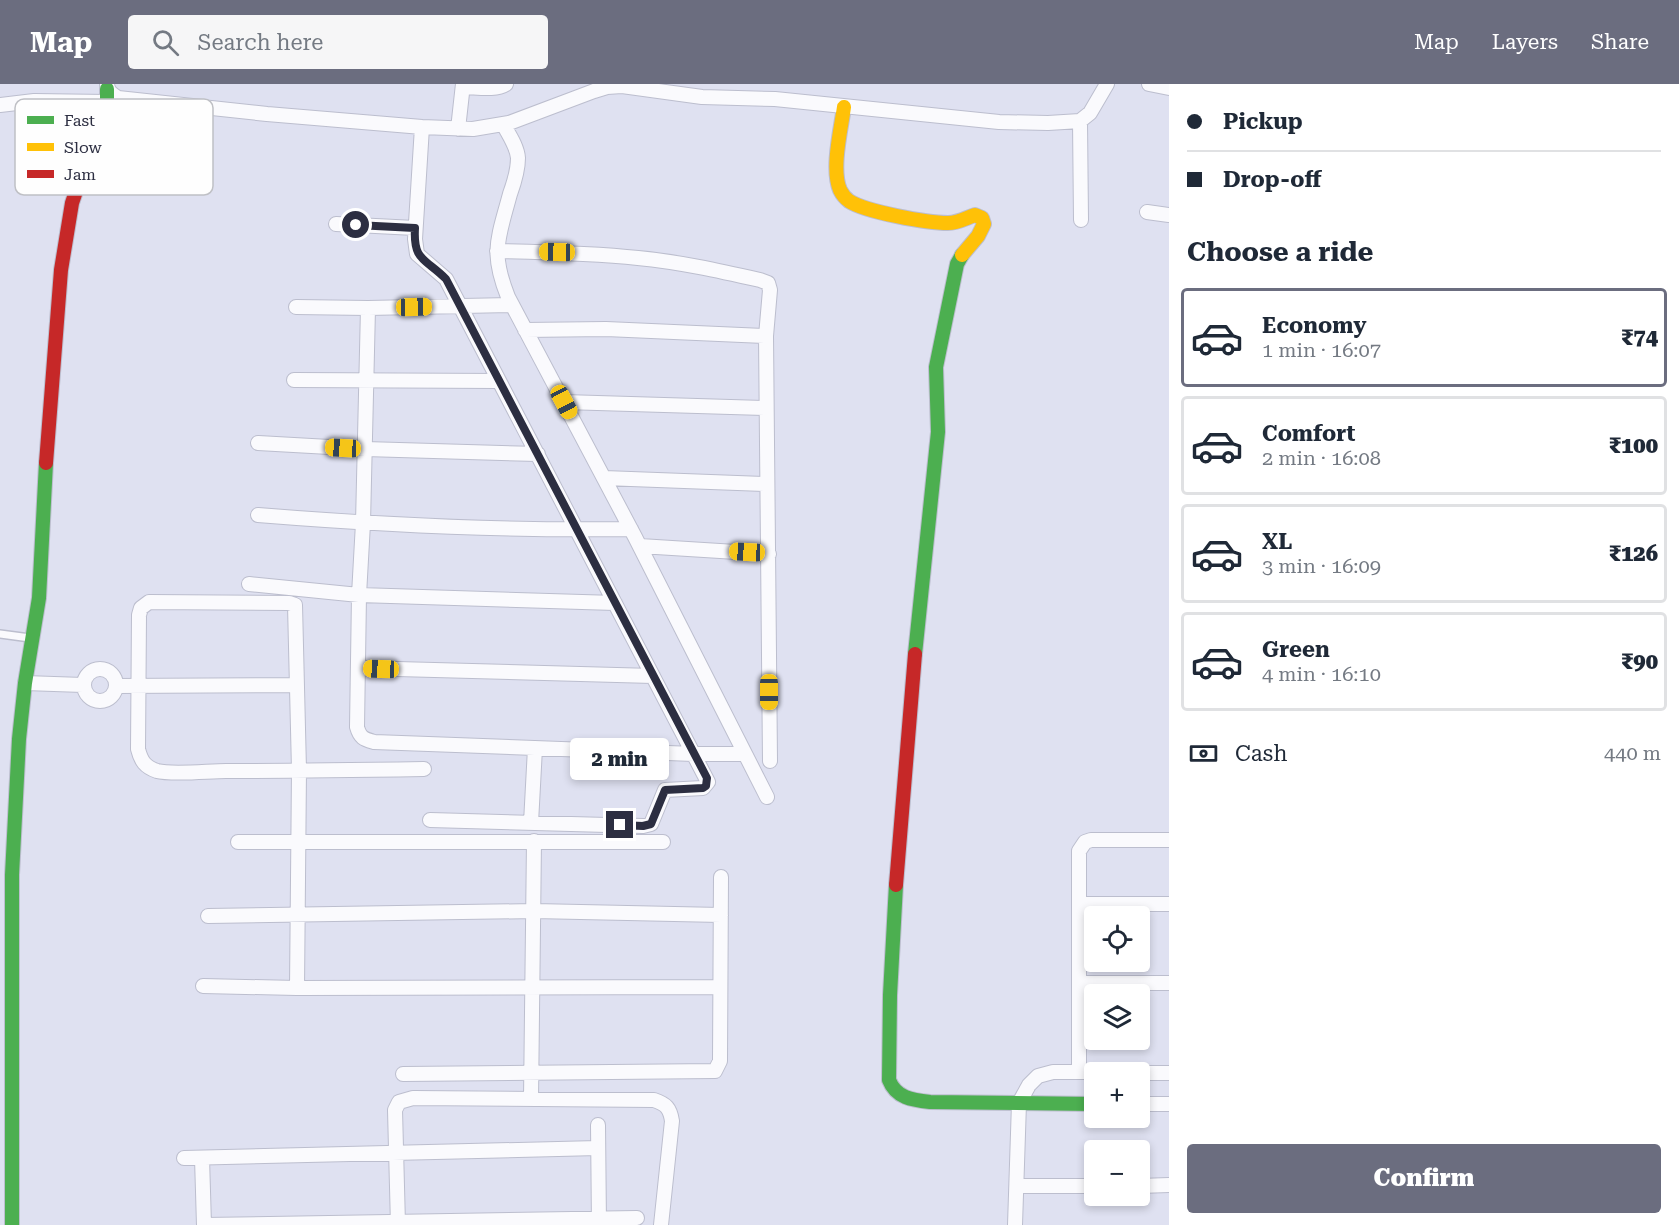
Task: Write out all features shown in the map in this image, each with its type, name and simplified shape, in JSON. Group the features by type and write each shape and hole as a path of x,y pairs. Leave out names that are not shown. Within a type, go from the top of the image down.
{"street":[{"path":"458,129 463,86 494,88 503,87 506,84"},
{"path":"213,108 423,127 485,128 503,124 607,87 638,86 702,97 775,99 999,122 1048,123 1080,121 1090,113 1107,84"},
{"path":"1149,84 1169,88"},
{"path":"50,99 107,92 118,98 127,99"},
{"path":"0,105 15,103"},
{"path":"844,107 837,173 839,189 845,198 867,208 938,223 961,221 975,215 982,218 984,225 976,241 957,264 936,367 938,432 933,489 921,569 898,841 890,995 889,1080 895,1093 910,1099 930,1102 1084,1104"},
{"path":"1080,121 1081,220"},
{"path":"503,124 515,146 518,158 517,172 496,251 500,276 525,330 640,546 767,798"},
{"path":"423,127 415,228 417,254 446,279 707,778 706,786 665,790 651,824 643,826 430,820"},
{"path":"12,1225 10,1039 12,875 19,739 25,683 39,598 47,441 64,247 74,195"},
{"path":"1148,212 1169,215"},
{"path":"336,224 415,228"},
{"path":"496,251 577,253 639,258 695,266 765,281 770,290 766,336 770,761"},
{"path":"297,307 368,308 512,304"},
{"path":"368,308 357,727 363,739 374,742 745,754"},
{"path":"525,330 606,329 766,336"},
{"path":"294,380 499,381"},
{"path":"564,402 766,408"},
{"path":"258,443 364,449 538,454"},
{"path":"604,478 767,484"},
{"path":"258,515 363,523 577,530 631,529"},
{"path":"640,546 769,554"},
{"path":"249,584 359,595 615,603"},
{"path":"297,988 299,770 295,605 290,603 148,602 141,608 138,749 140,759 145,766 159,771 299,770 424,769"},
{"path":"103,668 113,675 116,686 112,696 97,701 87,695 83,685 91,670 103,668"},
{"path":"359,668 653,676"},
{"path":"25,683 83,685"},
{"path":"116,686 296,686"},
{"path":"531,823 535,748"},
{"path":"1079,1072 1079,851 1084,842 1091,840 1169,840"},
{"path":"531,1099 534,841"},
{"path":"238,842 663,842"},
{"path":"403,1074 715,1071 720,1061 721,877"},
{"path":"1079,904 1169,904"},
{"path":"208,916 534,911 721,915"},
{"path":"1079,983 1169,983"},
{"path":"203,986 297,988 720,987"},
{"path":"1015,1225 1020,1103 1029,1085 1038,1076 1053,1072 1084,1072"},
{"path":"1150,1073 1169,1073"},
{"path":"398,1223 395,1110 402,1100 413,1098 654,1100 666,1105 672,1121 661,1225"},
{"path":"1150,1104 1169,1104"},
{"path":"598,1125 599,1221"},
{"path":"184,1158 598,1148"},
{"path":"202,1158 204,1225 599,1221 637,1218"},
{"path":"1150,1185 1169,1185"},
{"path":"1018,1186 1084,1186"}],"lane":[{"path":"0,634 33,638"}],"traffic: fast":[{"path":"107,89 107,99"},
{"path":"915,654 938,432 936,367 957,264 962,255"},
{"path":"12,1225 12,875 19,739 25,683 39,598 46,463"},
{"path":"896,885 890,995 889,1080 896,1091 911,1099 930,1102 1084,1104"}],"traffic: slow":[{"path":"844,107 836,171 837,181 844,196 857,205 912,219 948,223 975,215 982,218 984,224 978,236 962,255"}],"traffic: jam":[{"path":"46,463 61,270 75,195"},
{"path":"896,885 915,654"}],"route":[{"path":"356,225 415,228 417,254 446,279 707,778 708,782 703,788 665,790 651,824 620,825"}]}
